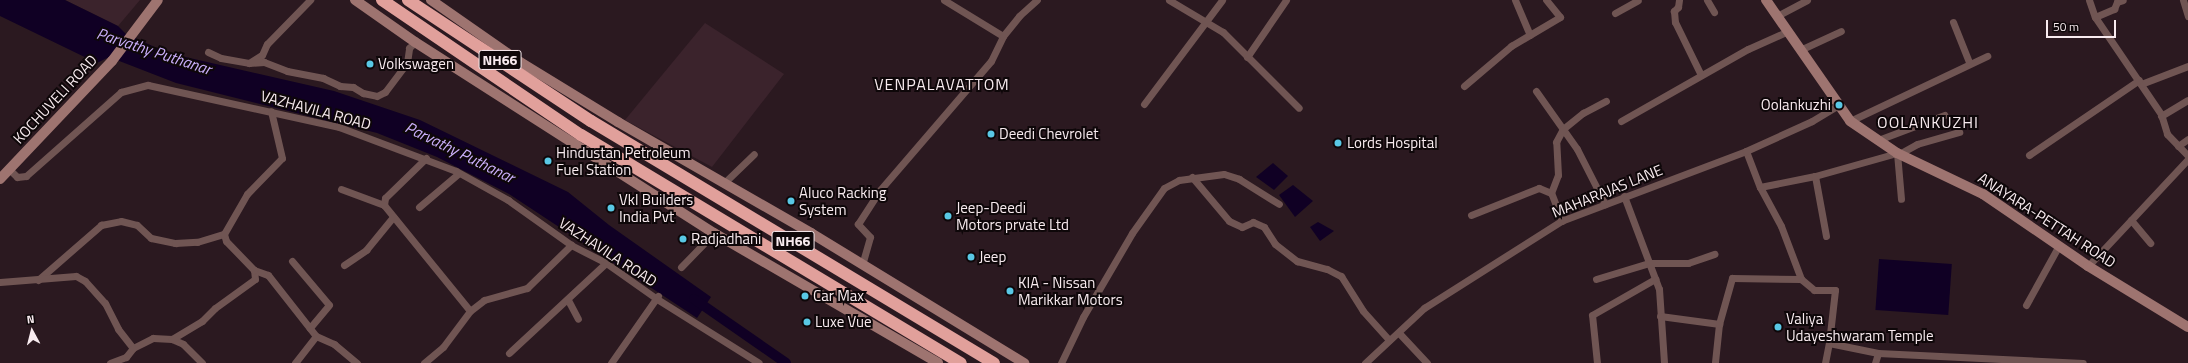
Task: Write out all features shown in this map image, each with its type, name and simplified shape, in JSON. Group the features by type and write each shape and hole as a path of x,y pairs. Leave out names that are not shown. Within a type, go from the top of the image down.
{"highway":[{"name":"NH66","path":"382,0 588,139 960,363"},
{"name":"NH66","path":"408,0 591,121 994,363"}],"street":[{"name":"KOCHUVELI ROAD","path":"0,179 10,170 42,131 115,56 158,0"},
{"path":"249,63 262,55 267,44 310,0"},
{"path":"355,0 416,42 714,233 938,363"},
{"path":"944,0 952,2 1003,36"},
{"path":"862,265 870,237 858,224 880,190 991,61 1003,36 1019,16 1037,0"},
{"path":"1169,0 1206,24 1223,32 1300,108"},
{"path":"1144,104 1206,24 1222,0"},
{"path":"1247,57 1286,0"},
{"path":"1515,0 1530,35"},
{"path":"1464,86 1511,46 1560,17 1546,0"},
{"path":"1615,13 1638,0"},
{"path":"1679,0 1678,7 1674,11 1675,22 1701,75"},
{"path":"1707,0 1714,12"},
{"name":"ANAYARA-PETTAH ROAD","path":"1766,0 1786,32 1850,121 1898,154 1983,194 2058,247 2188,327"},
{"path":"1777,16 1807,0"},
{"path":"2088,266 2188,158 2167,134 2161,116 2140,82 2095,17 2089,0"},
{"path":"2095,17 2114,9 2117,2 2123,0"},
{"path":"2182,0 2188,16"},
{"path":"434,1 527,66 725,182 1024,363"},
{"path":"1953,22 1969,62"},
{"path":"1800,50 1841,31"},
{"path":"1621,121 1748,49 1786,32"},
{"path":"208,52 220,58 249,63 264,62 287,71 323,78 340,86 354,87 363,93 377,96 385,92 406,64 409,48 416,42"},
{"path":"1850,121 1969,62 1987,56"},
{"path":"2029,155 2140,82 2188,66"},
{"name":"VAZHAVILA ROAD","path":"10,170 17,177 26,176 110,101 121,92 136,86 156,85 339,127 426,158 459,173 508,200 571,245 606,263 751,360 759,363"},
{"path":"1536,91 1577,149 1605,204"},
{"path":"2161,116 2188,100"},
{"path":"1562,221 1551,192 1558,176 1556,142 1563,129 1582,113 1606,101"},
{"name":"MAHARAJAS LANE","path":"1365,363 1389,340 1399,333 1424,308 1562,221 1624,196 1746,151 1812,121 1839,105"},
{"path":"38,280 101,225 121,221 137,225 152,238 175,243 197,242 224,234 247,194 282,158 271,111"},
{"path":"1878,140 1944,115"},
{"path":"1760,187 1815,176 1898,154 1917,144 1958,132"},
{"path":"2178,146 2188,139"},
{"path":"1746,151 1760,187 1781,226 1801,279 1814,290 1835,290 1829,343 1825,363"},
{"path":"725,182 754,154"},
{"path":"1898,154 1901,199"},
{"path":"384,205 386,198 426,158"},
{"path":"419,207 459,173"},
{"path":"1061,363 1083,317 1155,197 1164,188 1178,180 1224,174 1239,179 1279,204"},
{"path":"1815,176 1826,236"},
{"path":"1192,177 1228,221 1242,228 1253,222 1264,227 1275,244 1297,261 1327,269 1341,276 1368,317 1389,340"},
{"path":"1471,215 1539,188 1551,192"},
{"path":"340,189 384,205 470,311"},
{"path":"1624,196 1659,288 1664,363"},
{"path":"344,265 366,250 393,217"},
{"path":"2131,220 2150,243"},
{"path":"681,267 714,233"},
{"path":"224,234 226,241 254,270 268,275 316,336 334,344 357,363"},
{"path":"424,363 443,347 470,311 484,300 528,288 571,245"},
{"path":"2026,305 2058,247"},
{"path":"1596,279 1649,263 1688,263 1714,254"},
{"path":"292,261 329,305 310,328"},
{"path":"509,353 568,300 606,263"},
{"path":"172,338 202,321 215,308 255,279 254,270"},
{"path":"0,282 38,280 65,275 76,276 85,281 105,304 118,329 133,348"},
{"path":"1714,363 1719,324 1732,278 1801,279"},
{"path":"1597,363 1592,315 1655,279"},
{"path":"611,363 658,297"},
{"path":"568,300 578,319"},
{"path":"1660,316 1719,324"},
{"path":"1399,333 1427,363"},
{"path":"298,362 316,336"},
{"path":"110,363 131,354 133,348 153,338 172,338 183,344 202,363"},
{"path":"1829,343 1878,353 2017,361 2083,363"},
{"path":"1875,363 1878,353"}],"shaded area":[{"path":"65,0 140,0 118,26"},
{"path":"705,23 784,74 712,167 625,120"}],"water":[{"path":"0,0 65,0 118,26 126,34 168,53 334,91 420,120 568,192 609,225 711,297 697,318 509,194 437,157 377,133 176,83 109,57 97,63 0,16"},
{"path":"1273,163 1288,176 1274,190 1256,177"},
{"path":"1293,185 1313,201 1295,217 1279,195"},
{"path":"1318,222 1334,231 1320,241 1310,227"},
{"path":"1879,259 1952,264 1948,315 1875,310"}],"waterway":[{"name":"Parvathy Puthanar","path":"694,299 786,363"}],"place":[{"name":"Volkswagen","path":"370,64"},
{"name":"Oolankuzhi","path":"1839,105"},
{"name":"Deedi Chevrolet","path":"991,134"},
{"name":"Lords Hospital","path":"1338,143"},
{"name":"Hindustan Petroleum Fuel Station","path":"548,161"},
{"name":"Aluco Racking System","path":"791,201"},
{"name":"Vkl Builders India Pvt","path":"611,208"},
{"name":"Jeep-Deedi Motors prvate Ltd","path":"948,216"},
{"name":"Radjadhani","path":"683,239"},
{"name":"Jeep","path":"971,257"},
{"name":"KIA - Nissan Marikkar Motors","path":"1010,291"},
{"name":"Car Max","path":"805,296"},
{"name":"Luxe Vue","path":"807,322"},
{"name":"Valiya Udayeshwaram Temple","path":"1778,327"}],"district":[{"name":"VENPALAVATTOM","path":"942,84"},
{"name":"OOLANKUZHI","path":"1928,122"}]}
